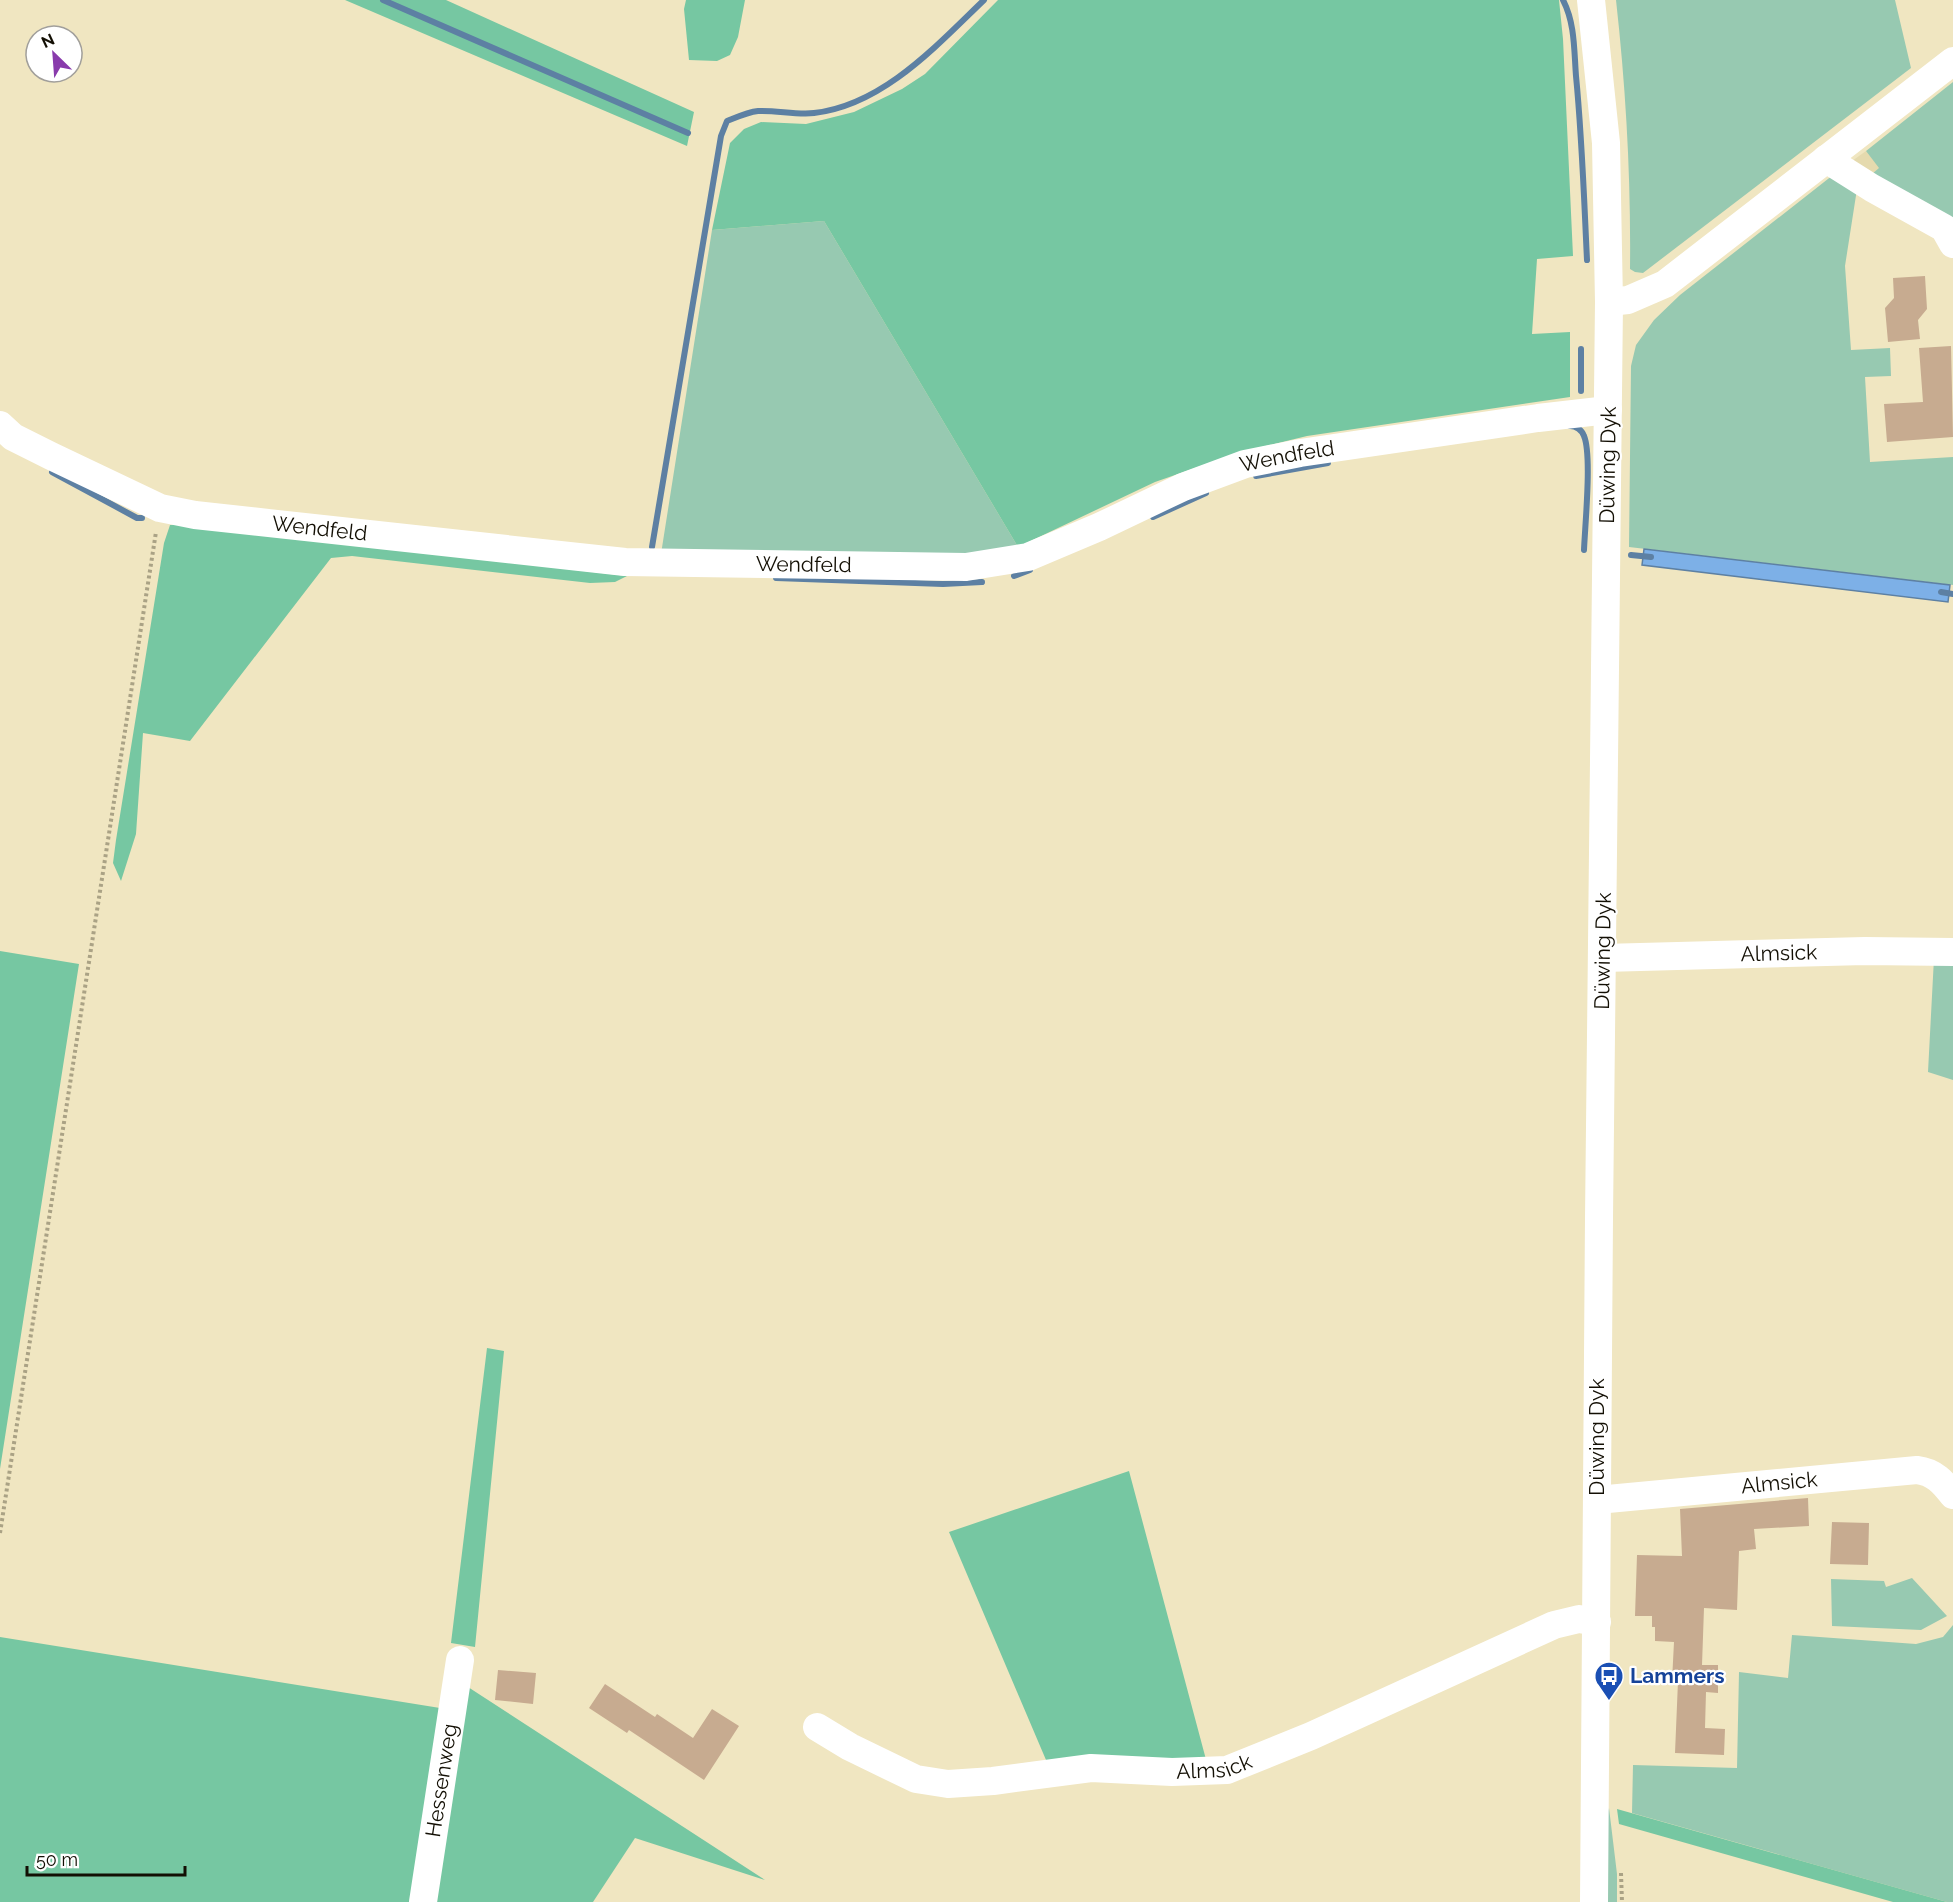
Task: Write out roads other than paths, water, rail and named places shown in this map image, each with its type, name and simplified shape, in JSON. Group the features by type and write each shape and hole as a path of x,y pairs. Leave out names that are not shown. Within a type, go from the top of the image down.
{"street":[{"name":"Düwing Dyk","path":"1591,0 1606,143 1609,302 1594,1902"},
{"path":"1609,302 1628,300 1665,284 1953,61"},
{"path":"1827,159 1872,188 1944,228 1953,244"},
{"name":"Wendfeld","path":"0,425 13,437 41,452 160,508 195,515 625,562 966,567 1028,557 1099,527 1183,487 1245,464 1300,453 1608,410"},
{"name":"Almsick","path":"1603,958 1865,951 1953,952"},
{"name":"Almsick","path":"1597,1500 1917,1470 1929,1472 1953,1495"},
{"name":"Almsick","path":"817,1727 850,1747 916,1779 948,1784 993,1781 1091,1768 1172,1772 1227,1770 1311,1736 1554,1625 1579,1619 1597,1622"},
{"name":"Hessenweg","path":"423,1902 460,1660"}],"water":[{"path":"1644,549 1950,585 1948,602 1642,565"}],"waterway":[{"path":"383,0 688,133"},
{"path":"652,547 721,136 727,121 758,111 814,113 839,108 863,98 907,71 984,0"},
{"path":"1563,0 1570,18 1574,47 1587,260"},
{"path":"1581,349 1581,391"},
{"path":"1570,426 1582,432 1588,458 1584,550"},
{"path":"1256,476 1328,463"},
{"path":"52,472 137,518 142,518"},
{"path":"1153,517 1206,493"},
{"path":"1631,555 1651,557"},
{"path":"1014,576 1030,570"},
{"path":"776,578 943,584 982,582"},
{"path":"1941,592 1953,594"}],"place":[{"name":"Lammers","path":"1609,1702"}]}
